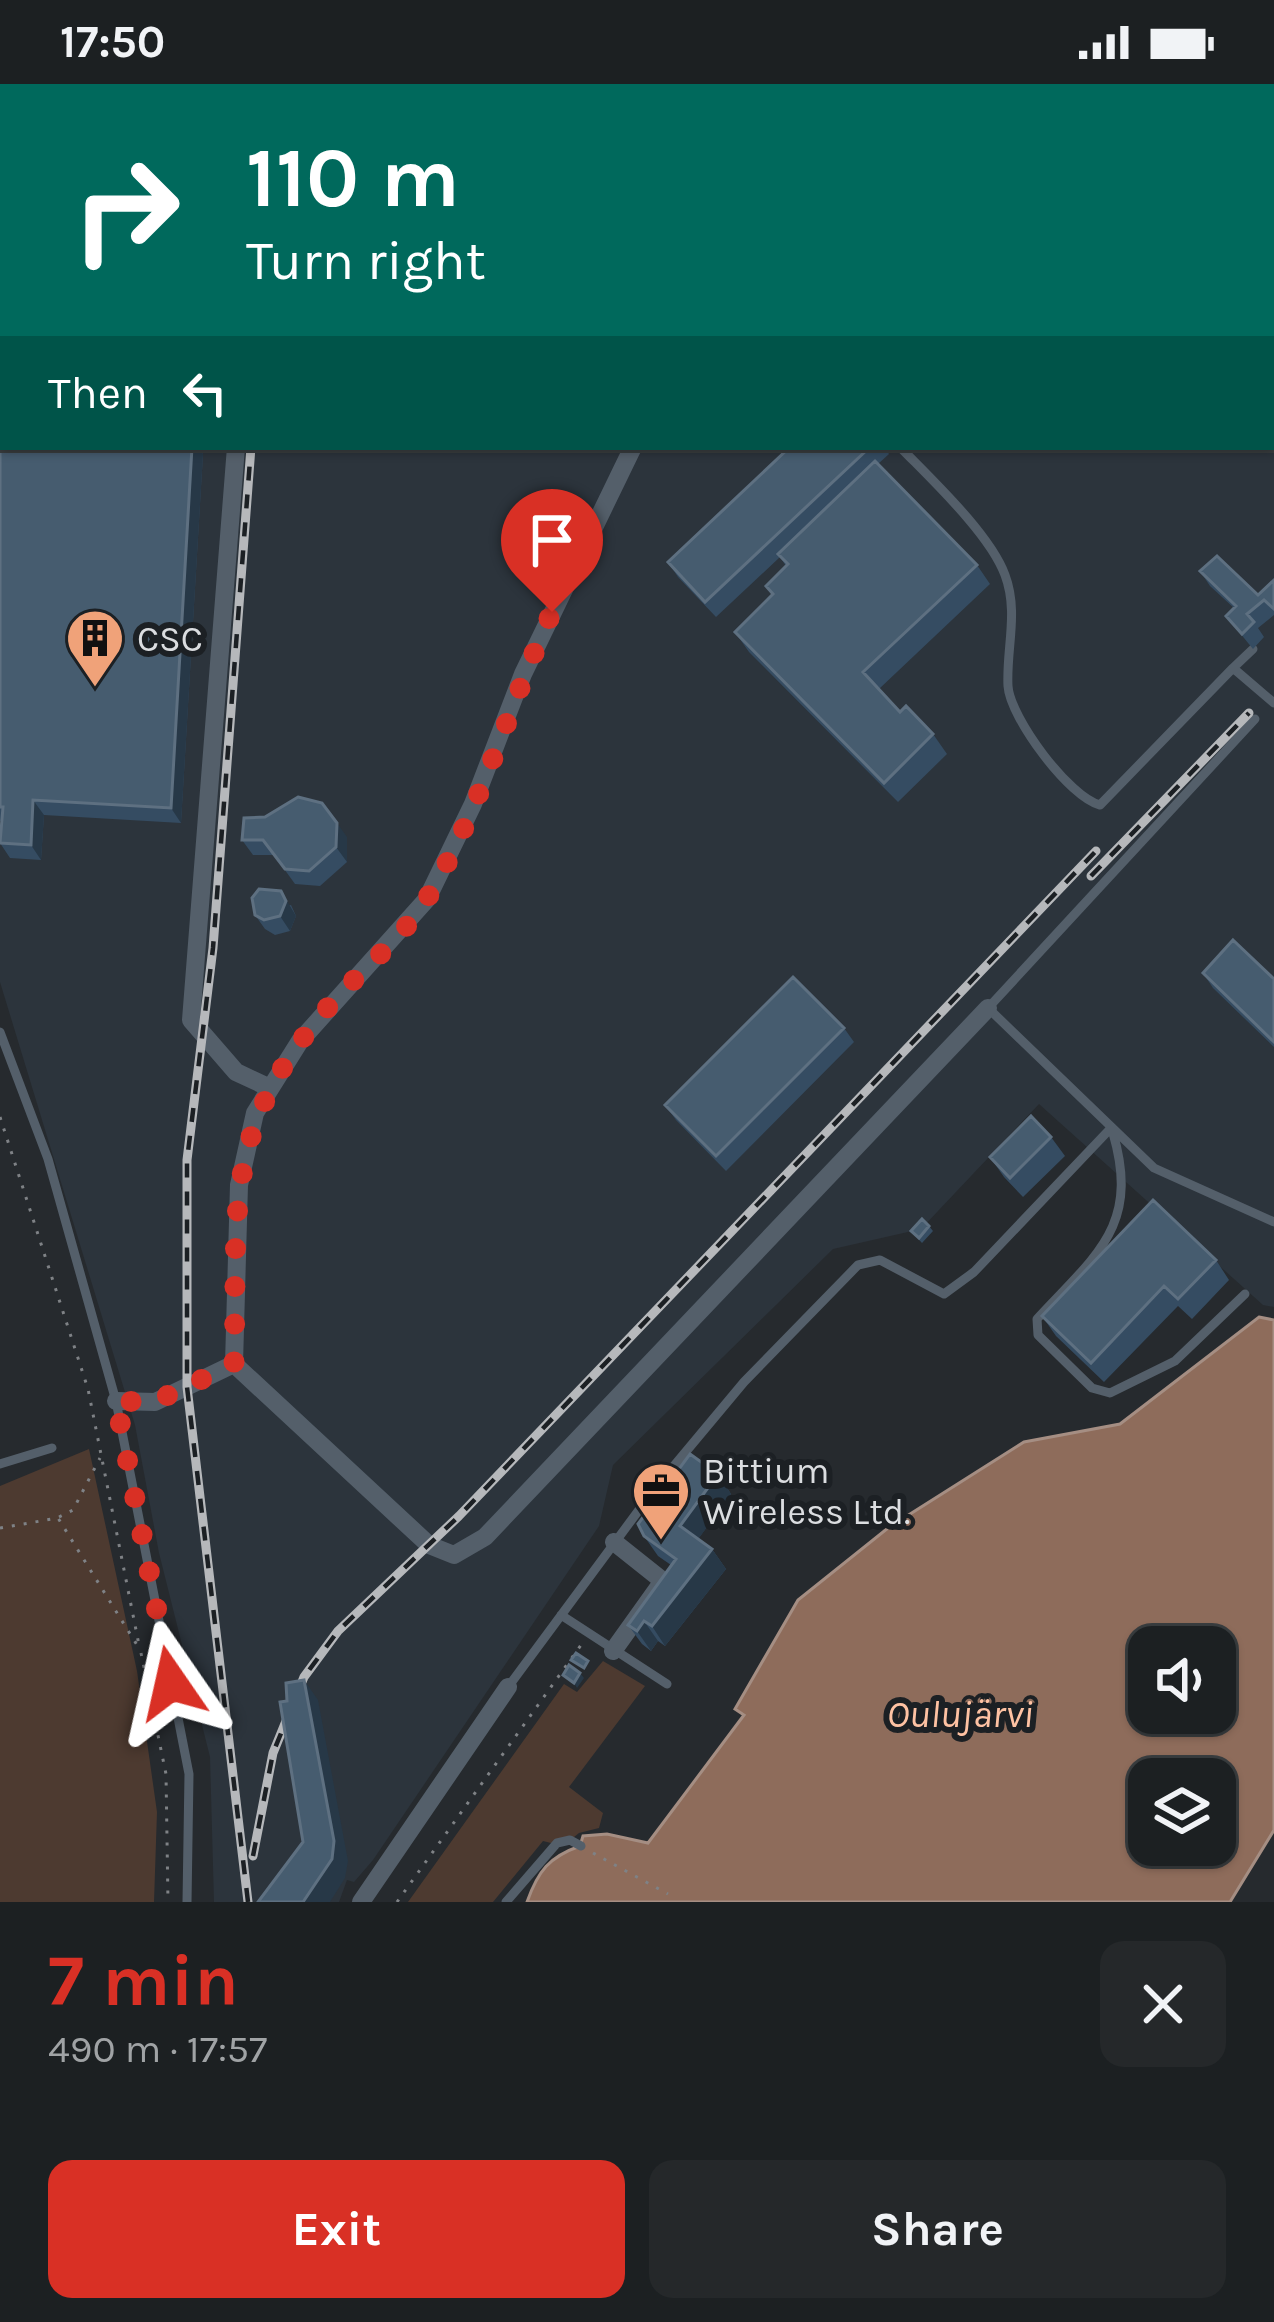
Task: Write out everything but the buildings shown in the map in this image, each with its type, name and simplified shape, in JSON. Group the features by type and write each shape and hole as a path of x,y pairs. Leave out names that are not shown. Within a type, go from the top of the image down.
{"street":[{"path":"236,450 191,1020 236,1072 270,1088"},
{"path":"632,450 523,674 473,804 427,899 321,1016 255,1113 239,1185 234,1364 429,1545 454,1555 485,1537 988,1008"},
{"path":"116,1401 154,1402 234,1364"},
{"path":"613,1651 663,1581 614,1542"},
{"path":"368,1899 508,1688"}],"lane":[{"path":"903,450 938,486 1005,574 1013,632 1007,690 1040,751 1084,801 1100,805 1253,649"},
{"path":"1233,668 1274,703"},
{"path":"1255,719 988,1008 1154,1168 1274,1222"},
{"path":"0,1032 48,1159 116,1401 189,1774 187,1902"},
{"path":"1111,1128 1125,1203 1116,1226 1037,1319 1038,1335 1092,1388 1110,1393 1175,1360 1245,1294"},
{"path":"508,1688 614,1542 744,1382 858,1264 880,1260 944,1294 974,1272 1111,1128"},
{"path":"0,1464 52,1448"},
{"path":"561,1615 668,1684"},
{"path":"506,1902 557,1843 570,1840 580,1846"}],"path":[{"path":"0,1117 88,1389 166,1774 168,1902"},
{"path":"0,1528 58,1518 73,1510 102,1455"},
{"path":"58,1518 140,1650"},
{"path":"397,1902 588,1634"},
{"path":"580,1846 668,1894"}],"shaded area":[{"path":"0,450 1274,450 1274,1307 1263,1305 1039,1104 921,1229 833,1249 613,1465 599,1526 373,1860 354,1882 347,1880 339,1902 214,1902 210,1757 159,1553 135,1425 0,982"},
{"path":"89,1449 137,1671 157,1812 154,1902 0,1902 0,1486"},
{"path":"603,1661 645,1686 569,1787 603,1813 599,1828 579,1833 563,1846 543,1841 493,1902 408,1902 564,1684 577,1692"}],"water":[{"name":"Oulujärvi","path":"1259,1317 1274,1320 1274,1830 1230,1902 527,1902 546,1866 580,1846 583,1836 607,1834 648,1843 744,1715 735,1709 798,1600 888,1528 1024,1442 1120,1424"}],"railway":[{"path":"248,1902 187,1387 187,1160 213,948 251,450"},
{"path":"1091,876 1249,713"},
{"path":"253,1856 273,1753 304,1677 338,1631 459,1516 1096,851"}],"place":[{"name":"CSC","path":"95,689"},
{"name":"Bittium Wireless Ltd.","path":"661,1542"}],"route":[{"path":"171,1683 116,1401 154,1402 234,1364 239,1185 255,1113 300,1041 427,899 473,804 552,612"}]}
